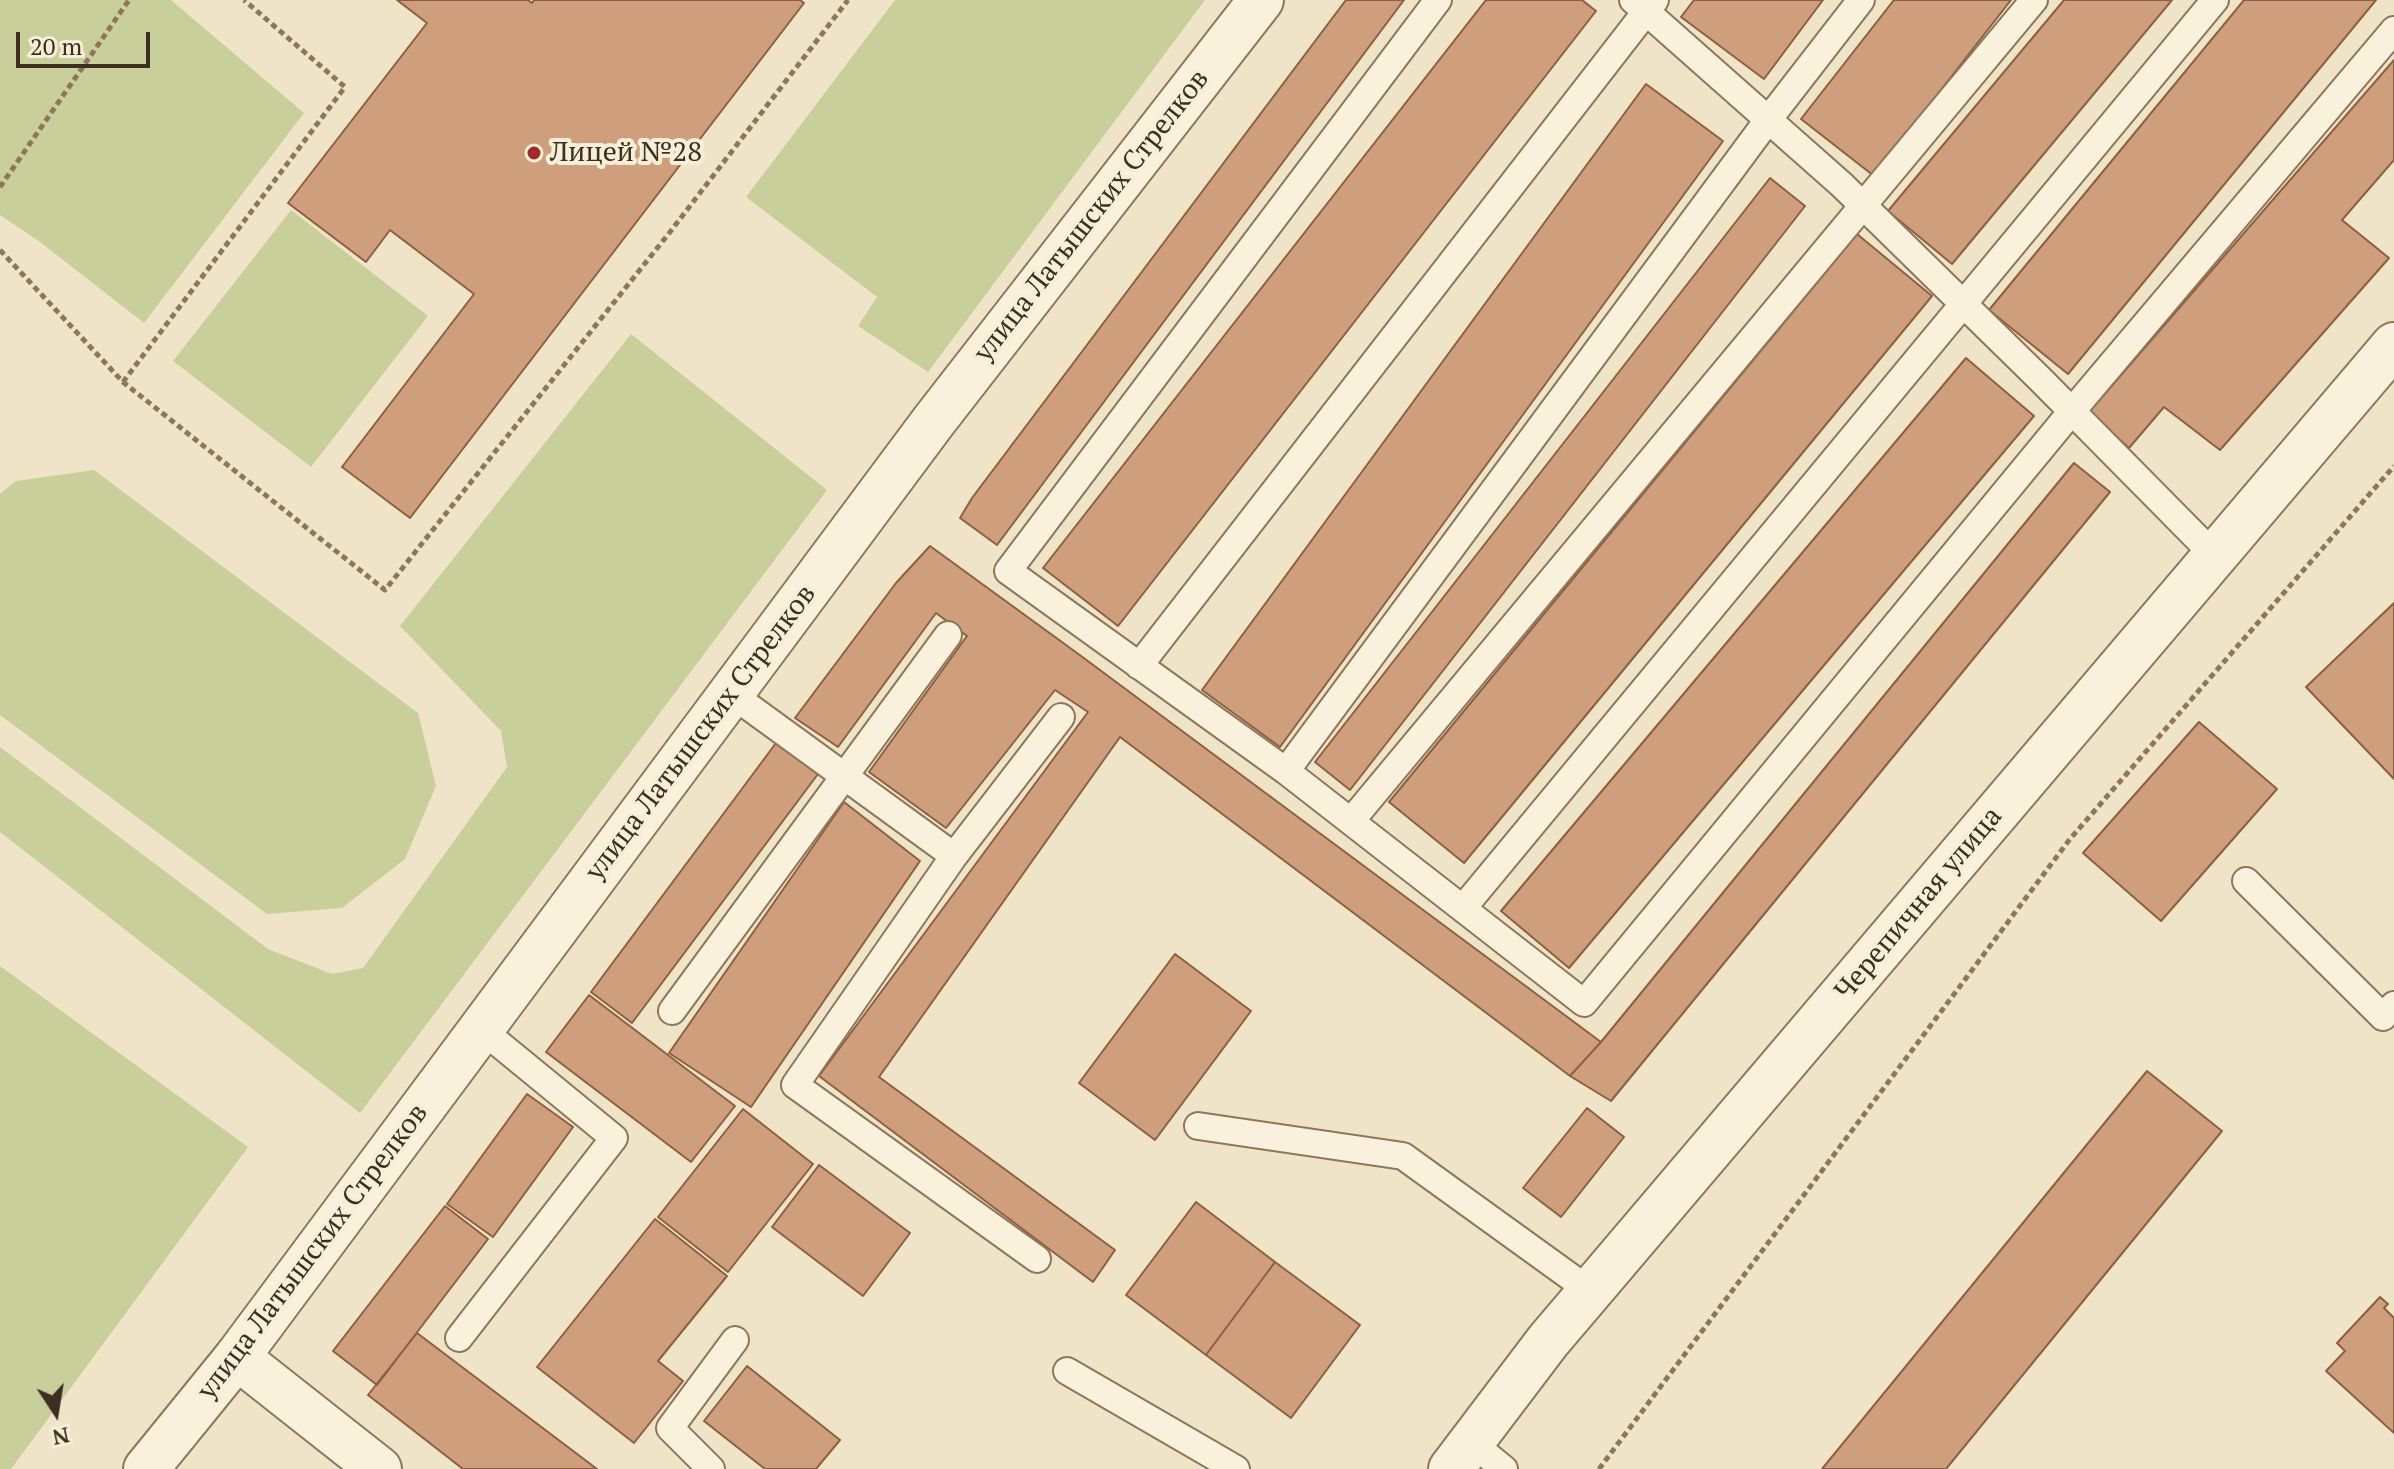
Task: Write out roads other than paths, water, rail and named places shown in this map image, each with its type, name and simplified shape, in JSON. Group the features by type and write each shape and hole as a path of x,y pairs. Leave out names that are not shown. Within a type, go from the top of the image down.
{"street":[{"name":"улица Латышских Стрелков","path":"146,1469 237,1357 933,422 1261,0"},
{"name":"Черепичная улица","path":"1476,1460 1548,1341 2394,345"},
{"path":"237,1357 379,1469"}],"lane":[{"path":"1438,0 1008,571 1286,771 1584,1003 2072,411 2394,30"},
{"path":"1286,771 1768,120 1861,0"},
{"path":"1351,821 2034,0"},
{"path":"1463,908 2215,0"},
{"path":"1139,666 1645,4 1863,206 2215,556"},
{"path":"672,1011 948,635"},
{"path":"730,693 954,856"},
{"path":"1037,1259 795,1085 954,856 1061,717"},
{"path":"2246,881 2383,1017 2394,1005"},
{"path":"459,1338 614,1138 481,1029"},
{"path":"1198,1126 1403,1156 1590,1291"},
{"path":"711,1469 670,1428 735,1340"},
{"path":"1067,1371 1236,1469"}],"place":[{"name":"Лицей №28","path":"534,153"}]}
